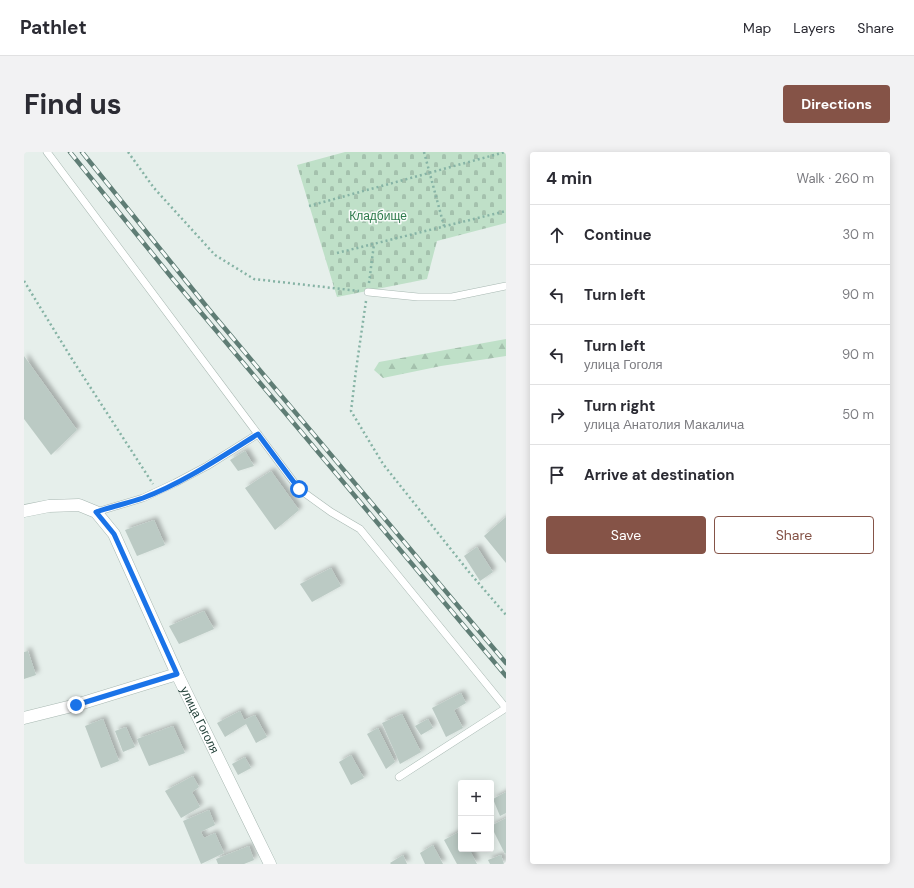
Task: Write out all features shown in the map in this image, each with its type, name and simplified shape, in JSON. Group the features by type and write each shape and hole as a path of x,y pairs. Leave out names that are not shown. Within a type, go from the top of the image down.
{"street":[{"path":"24,511 49,506 78,505 96,512"},
{"name":"улица Гоголя","path":"96,512 114,534 177,674 270,864"},
{"path":"24,718 76,705 177,674"}],"lane":[{"path":"47,152 299,489 331,512 360,529 506,708 399,777"},
{"path":"368,292 418,297 452,297 506,286"},
{"path":"96,512 143,498 158,491 207,466 258,434"}],"path":[{"path":"128,152 154,188 215,255 254,279 368,292"},
{"path":"424,152 444,226"},
{"path":"309,206 505,152"},
{"path":"337,253 506,211"},
{"path":"374,244 351,411 383,464 469,572 506,615"},
{"path":"24,281 72,359 158,491"}],"green space":[{"name":"Кладбище","path":"345,152 506,152 506,223 437,241 427,279 337,297 297,165"},
{"path":"506,339 506,356 441,366 383,378 374,370 379,362"}],"building":[{"path":"24,356 77,430 51,455 24,419"},
{"path":"245,451 254,466 238,471 230,460"},
{"path":"271,471 299,510 275,530 245,488"},
{"path":"506,517 506,563 484,536"},
{"path":"154,520 165,545 137,556 125,530"},
{"path":"477,547 493,572 480,581 464,556"},
{"path":"331,568 341,586 312,602 300,584"},
{"path":"204,611 214,629 179,644 169,626"},
{"path":"28,651 36,675 24,679 24,652"},
{"path":"461,693 466,703 454,710 463,728 446,737 432,708"},
{"path":"240,711 244,720 255,715 267,737 256,743 246,724 225,737 217,723"},
{"path":"402,714 421,752 400,764 382,723"},
{"path":"103,719 119,761 101,768 85,726"},
{"path":"428,719 433,728 421,735 415,726"},
{"path":"173,726 185,753 149,766 137,739"},
{"path":"126,727 135,747 123,752 115,731"},
{"path":"378,728 395,762 386,769 367,734"},
{"path":"351,755 364,778 351,785 339,762"},
{"path":"245,757 251,768 238,775 232,764"},
{"path":"193,776 199,787 192,792 200,807 181,818 165,791"},
{"path":"506,792 506,813 500,816 494,798"},
{"path":"209,810 215,825 196,834 201,832 204,838 215,833 224,853 201,864 183,821"},
{"path":"506,818 505,854 494,832 494,824"},
{"path":"458,833 458,852 471,852 477,864 457,864 444,840"},
{"path":"433,845 443,864 425,864 420,853"},
{"path":"249,846 254,860 244,864 218,864 216,859"},
{"path":"403,855 407,864 390,863"},
{"path":"501,855 504,864 490,864 488,860"}],"railway":[{"path":"70,152 172,278 506,676"},
{"path":"82,152 211,312 506,663"}],"route":[{"path":"76,705 177,674 114,534 96,512 143,498 175,483 207,466 258,434 299,489"}]}
